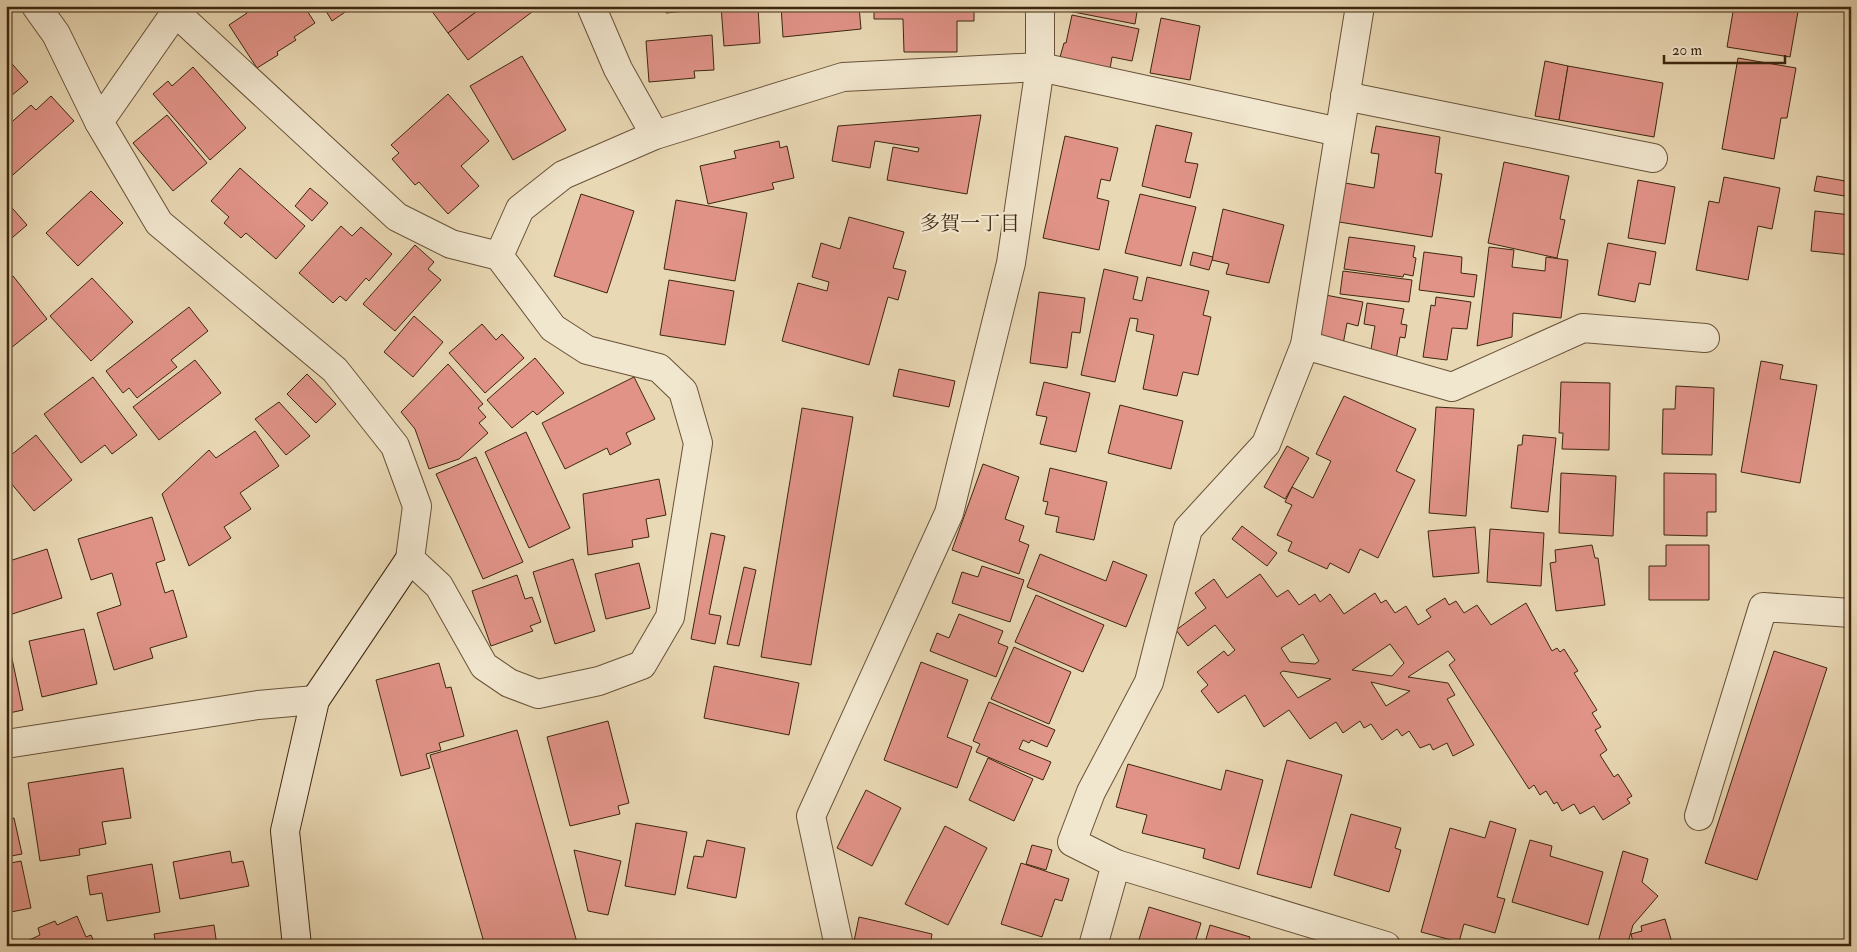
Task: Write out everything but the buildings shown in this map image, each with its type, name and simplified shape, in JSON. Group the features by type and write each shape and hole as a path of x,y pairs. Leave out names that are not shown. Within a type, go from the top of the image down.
{"street":[{"path":"36,6 56,34 99,122 159,223 335,370 395,446 417,506 410,559 315,700 284,831 298,946"},
{"path":"591,6 618,69 655,135"},
{"path":"839,946 811,816 949,513 1011,263 1040,67 1040,6"},
{"path":"1360,6 1305,345 1266,444 1188,529 1149,682 1091,792 1072,842 1116,864 1386,946"},
{"path":"99,122 178,9 397,217 451,244 499,256 553,328 587,350 659,368 683,392 698,443 670,617 642,665 599,681 538,694 509,683 484,666 439,586 410,559"},
{"path":"499,256 520,209 563,175 655,135 843,76 1040,67 1339,132"},
{"path":"1345,96 1653,158"},
{"path":"1305,345 1452,387 1583,328 1705,338"},
{"path":"1700,816 1763,607 1851,612"},
{"path":"6,744 258,705 315,700"},
{"path":"1093,946 1116,864"}],"district":[{"name":"多賀一丁目","path":"970,223"}]}
